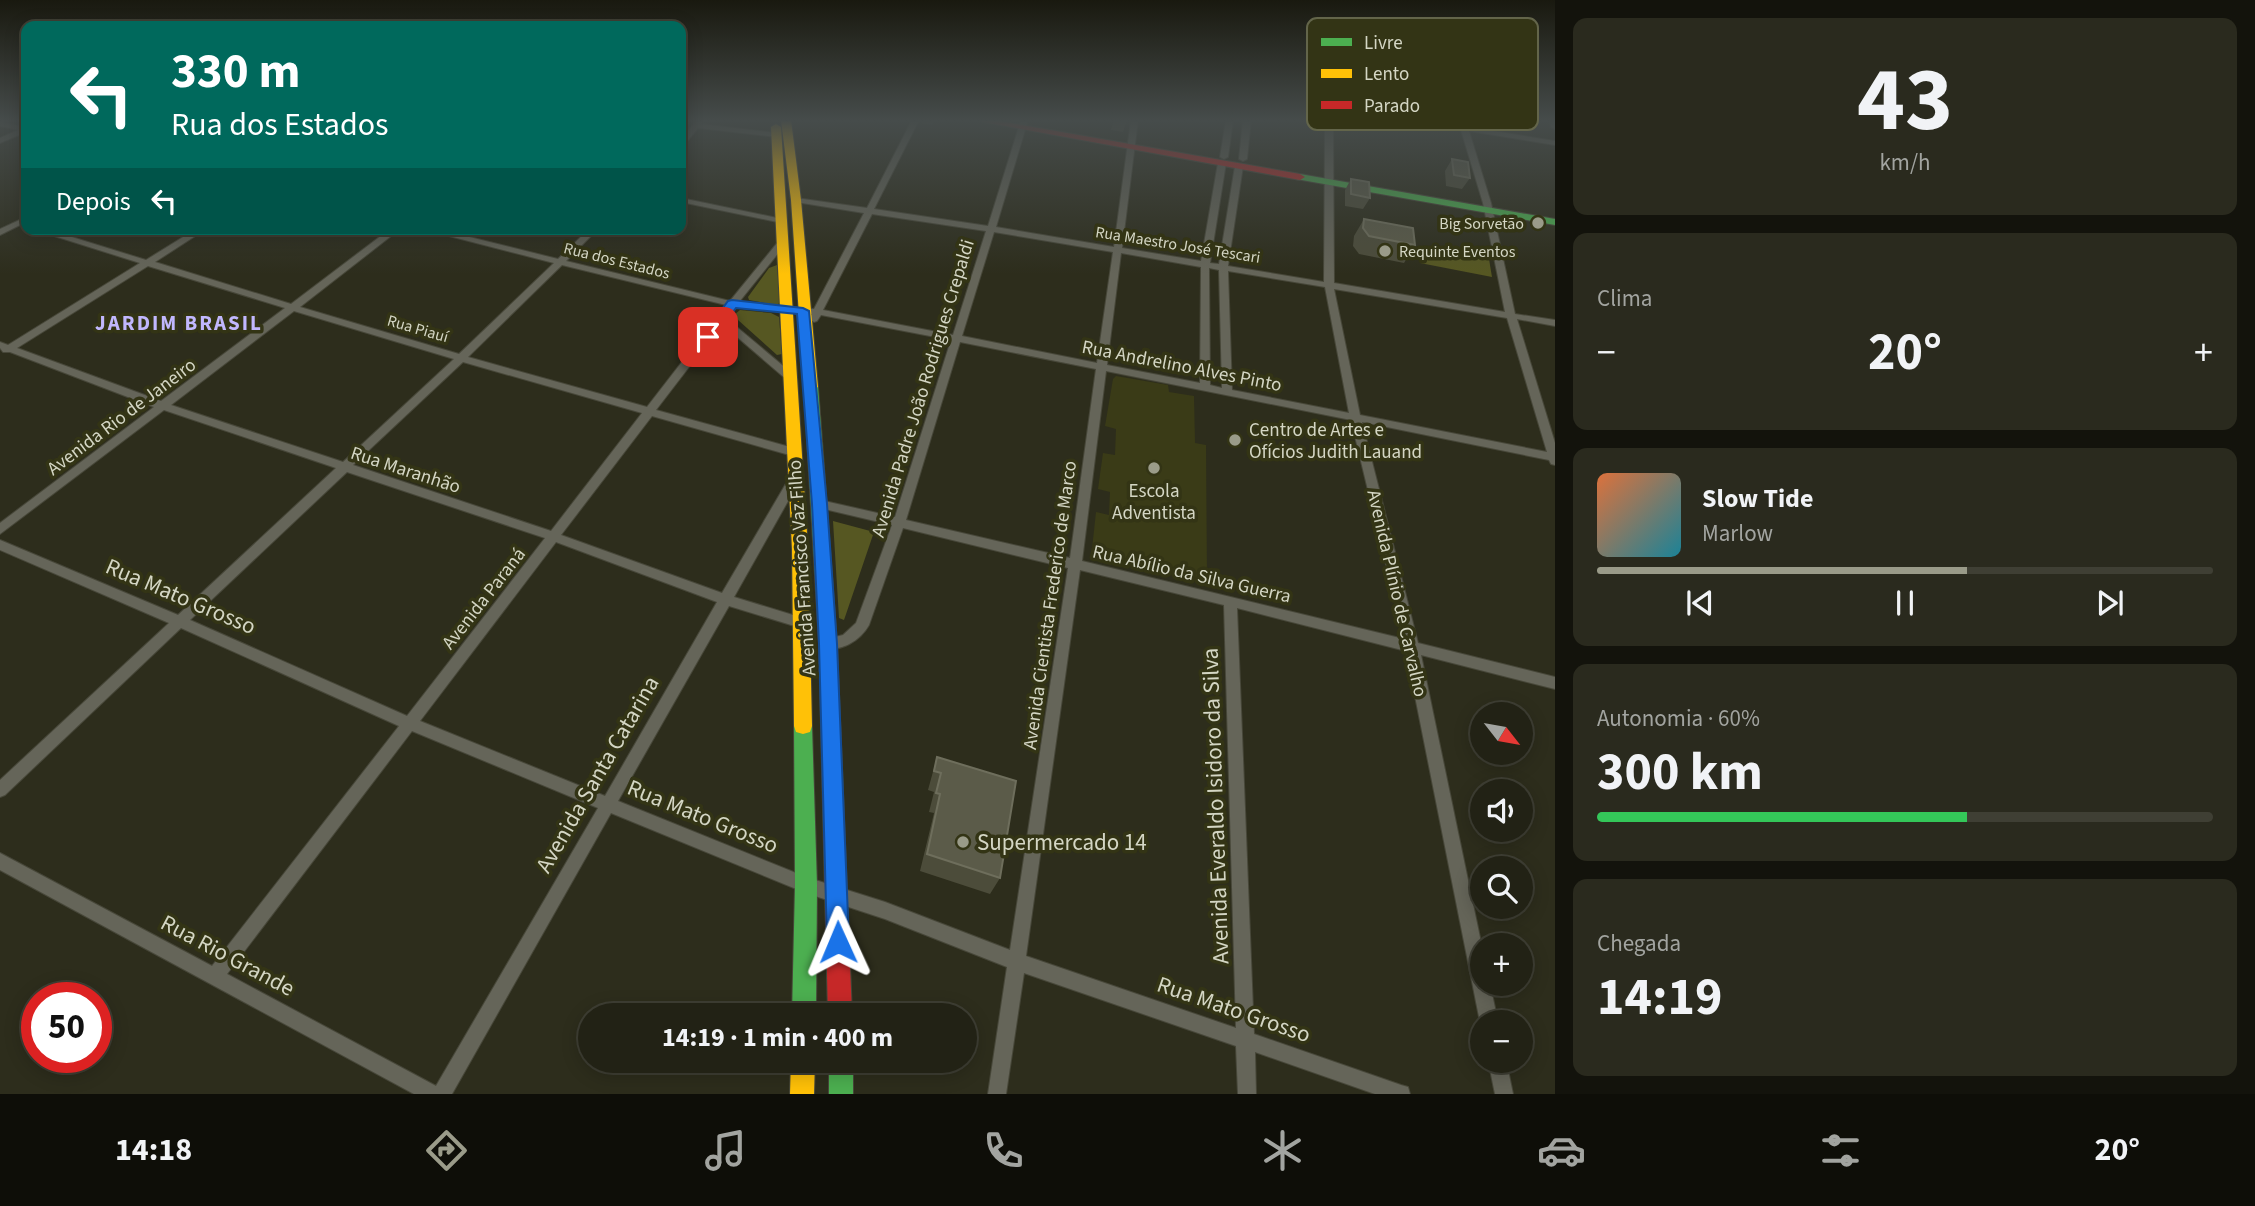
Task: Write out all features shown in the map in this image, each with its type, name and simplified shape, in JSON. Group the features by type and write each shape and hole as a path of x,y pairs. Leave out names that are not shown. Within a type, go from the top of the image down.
{"main road":[{"name":"Avenida Francisco Vaz Filho","path":"779,171 782,244 807,309 790,377 802,623 806,885 804,1003"},
{"name":"Avenida Francisco Vaz Filho","path":"792,171 807,309 804,336 820,504 828,644 840,1003"},
{"path":"1286,171 1555,215"},
{"path":"1487,206 1555,222"},
{"path":"802,1094 803,1073"},
{"path":"841,1073 841,1094"}],"street":[{"path":"807,309 871,212 891,171"},
{"name":"Avenida Padre João Rodrigues Crepaldi","path":"828,644 847,641 857,634 899,522 1007,171"},
{"name":"Avenida Cientista Frederico de Marco","path":"997,1094 1075,565 1119,250 1127,171"},
{"path":"1205,386 1205,265 1221,171"},
{"path":"1227,390 1223,268 1240,171"},
{"name":"Avenida Plínio de Carvalho","path":"1330,171 1329,285 1355,416 1412,646 1487,1010"},
{"path":"1477,171 1511,316 1554,459"},
{"name":"Rua Maestro José Tescari","path":"796,200 990,229 1555,323"},
{"path":"686,201 782,222"},
{"path":"0,219 21,226"},
{"path":"0,232 21,222"},
{"name":"Rua Piauí","path":"57,235 150,261 292,308 793,452"},
{"path":"3,349 192,235"},
{"name":"Avenida Rio de Janeiro","path":"0,529 388,235"},
{"name":"Rua dos Estados","path":"450,235 732,304 807,309"},
{"path":"0,790 462,357 588,235"},
{"name":"Avenida Paraná","path":"215,976 732,304 782,244"},
{"name":"Rua Andrelino Alves Pinto","path":"807,309 1227,390 1554,459"},
{"path":"722,319 790,377"},
{"name":"Rua Maranhão","path":"3,349 802,623"},
{"name":"Avenida Santa Catarina","path":"442,1094 794,478"},
{"name":"Rua Abílio da Silva Guerra","path":"820,504 1230,601 1555,683"},
{"name":"Rua Mato Grosso","path":"0,545 408,723 806,885 837,893 1015,961 1246,1038 1401,1094"},
{"name":"Avenida Everaldo Isidoro da Silva","path":"1230,601 1247,1094"},
{"name":"Rua Rio Grande","path":"0,861 433,1094"},
{"path":"1500,1073 1504,1094"}],"shaded area":[{"path":"1419,246 1489,259 1492,277 1420,263"},
{"path":"777,265 780,303 776,305 749,300 748,297 769,268"},
{"path":"740,310 771,313 779,317 782,354 777,355 738,320 734,315"},
{"name":"Escola Adventista","path":"1116,376 1168,385 1169,392 1194,396 1195,443 1206,445 1207,580 1124,562 1101,555 1092,549 1096,512 1109,515 1110,492 1098,489 1103,453 1115,455 1116,429 1105,426 1113,379"},
{"path":"833,521 874,532 844,620 839,618"}],"building":[{"path":"1454,171 1469,171 1470,178 1454,175"},
{"path":"1351,179 1369,182 1370,198 1351,194"},
{"path":"1364,219 1413,228 1415,245 1369,236 1363,228"},
{"name":"Supermercado 14","path":"937,757 1016,781 1000,878 927,854 940,794 936,793 941,773 934,771"}],"traffic: fast":[{"path":"1300,177 1555,222"},
{"path":"811,387 828,644 832,768"},
{"path":"803,726 806,885 804,1003"},
{"path":"841,1073 841,1094"}],"traffic: slow":[{"path":"779,171 800,549 803,726"},
{"path":"792,171 811,387"},
{"path":"802,1094 803,1073"}],"traffic: jam":[{"path":"1266,171 1300,177"},
{"path":"832,768 840,1003"}],"place":[{"name":"Big Sorvetão","path":"1538,223"},
{"name":"Requinte Eventos","path":"1385,251"},
{"name":"Centro de Artes e Ofícios Judith Lauand","path":"1235,440"},
{"name":"Escola Adventista","path":"1154,468"},
{"name":"Supermercado 14","path":"963,842"}],"district":[{"name":"JARDIM BRASIL","path":"179,323"}],"route":[{"path":"708,337 732,304 803,311 820,504 828,644 838,942"}]}
